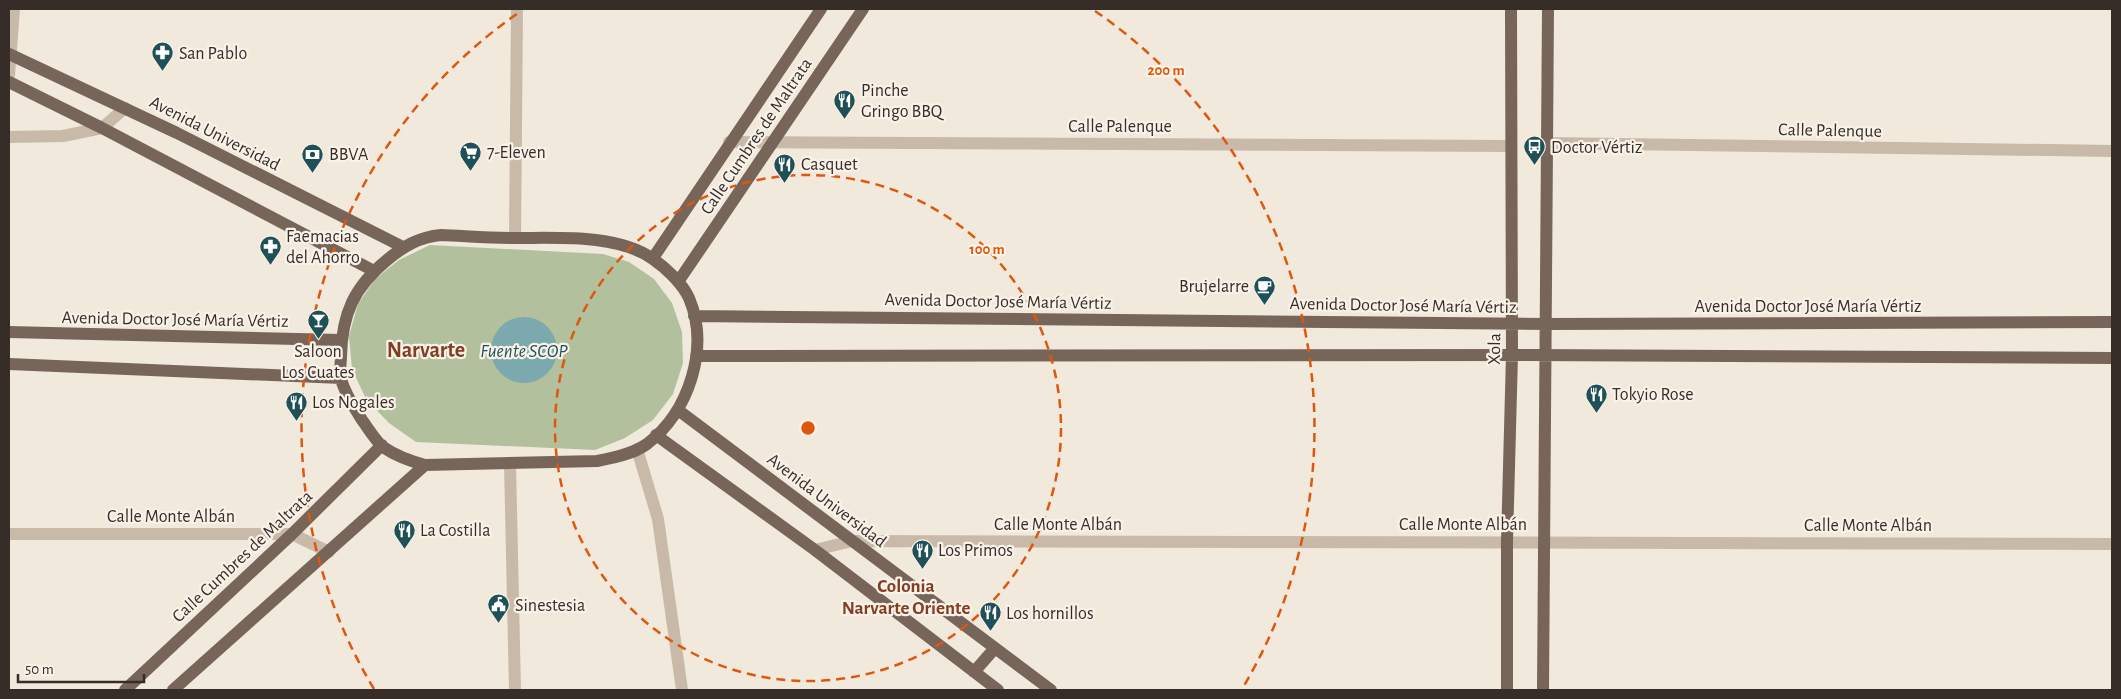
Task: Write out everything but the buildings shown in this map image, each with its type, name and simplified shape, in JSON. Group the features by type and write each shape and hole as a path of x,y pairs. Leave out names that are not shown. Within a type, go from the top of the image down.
{"main road":[{"name":"Calle Cumbres de Maltrata","path":"652,258 821,9"},
{"name":"Calle Cumbres de Maltrata","path":"678,282 863,9"},
{"name":"Xola","path":"1507,690 1512,355 1511,9"},
{"path":"1543,690 1548,9"},
{"name":"Avenida Universidad","path":"10,55 125,108 403,247"},
{"path":"9,82 102,128 374,271"},
{"path":"428,236 515,238 594,240 620,244 652,258 678,282 688,297 694,316 696,356 690,387 678,410 656,435 637,450 615,458 597,461 425,465 401,458 382,446 350,402 340,378 341,340 346,314 355,295 374,271 403,247 428,236"},
{"name":"Avenida Doctor José María Vértiz","path":"694,316 1546,324 2112,322"},
{"name":"Avenida Doctor José María Vértiz","path":"9,332 341,340"},
{"path":"696,356 1545,355 2112,358"},
{"path":"9,364 340,378"},
{"name":"Avenida Universidad","path":"678,410 1051,690"},
{"path":"656,435 815,550 998,690"},
{"name":"Calle Cumbres de Maltrata","path":"125,690 292,534 382,446"},
{"path":"173,690 425,465"},
{"path":"974,672 995,648"}],"street":[{"path":"9,75 14,9"},
{"path":"515,238 517,9"},
{"path":"9,137 63,136 102,128 125,108"},
{"name":"Calle Palenque","path":"729,142 1510,146"},
{"name":"Calle Palenque","path":"1547,143 2112,151"},
{"path":"637,450 658,519 682,690"},
{"path":"510,464 515,690"},
{"name":"Calle Monte Albán","path":"9,534 292,534 329,552"},
{"name":"Calle Monte Albán","path":"815,550 852,541 1508,541 2112,544"}],"green space":[{"path":"430,245 603,254 629,262 654,279 672,303 682,332 683,363 673,394 653,420 625,438 595,450 416,442 389,423 366,399 352,369 349,336 358,304 375,279 399,260"}],"water":[{"name":"Fuente SCOP","path":"524,317 537,320 547,327 554,337 557,350 554,363 547,373 537,380 524,383 511,380 501,373 494,363 491,350 494,337 501,327 511,320"}],"place":[{"name":"San Pablo","path":"163,72"},
{"name":"Pinche Gringo BBQ","path":"845,119"},
{"name":"Doctor Vértiz","path":"1535,166"},
{"name":"7-Eleven","path":"471,171"},
{"name":"BBVA","path":"313,173"},
{"name":"Casquet","path":"785,183"},
{"name":"Faemacias del Ahorro","path":"270,265"},
{"name":"Brujelarre","path":"1265,305"},
{"name":"Saloon Los Cuates","path":"318,340"},
{"name":"Tokyio Rose","path":"1596,413"},
{"name":"Los Nogales","path":"296,421"},
{"name":"La Costilla","path":"404,549"},
{"name":"Los Primos","path":"922,569"},
{"name":"Sinestesia","path":"499,624"},
{"name":"Los hornillos","path":"990,632"}],"district":[{"name":"Narvarte","path":"426,349"},
{"name":"Colonia Narvarte Oriente","path":"906,596"}]}
